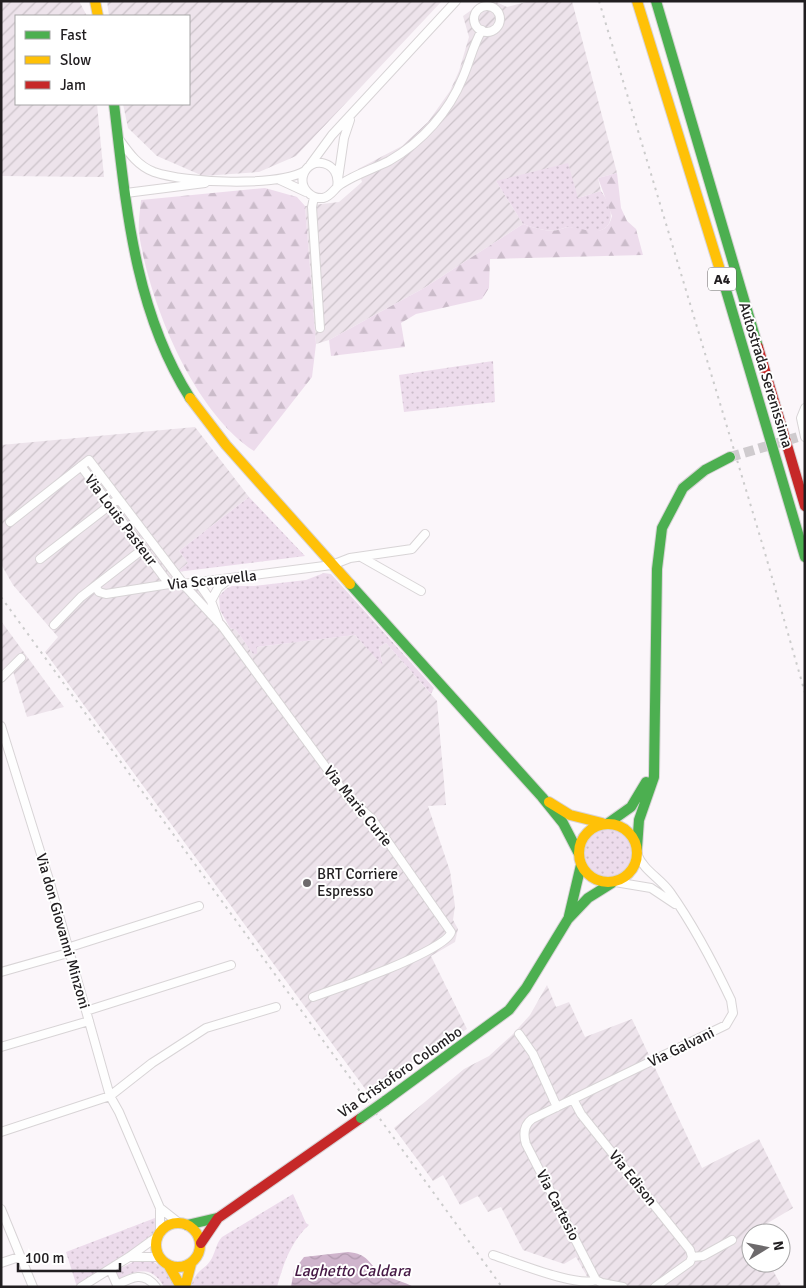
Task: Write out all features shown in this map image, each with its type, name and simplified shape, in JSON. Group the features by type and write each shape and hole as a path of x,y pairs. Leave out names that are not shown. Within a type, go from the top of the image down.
{"main road":[{"path":"95,1 98,15"},
{"path":"101,1 103,15"},
{"name":"Autostrada Serenissima","path":"637,1 679,133 805,557"},
{"name":"Autostrada Serenissima","path":"656,1 805,506"},
{"path":"114,105 135,255 145,296 160,341 201,414 222,442 542,797 563,823 578,852 581,865 593,879 614,882 631,872 637,851 639,820 654,777 657,569 662,528 668,513 683,488 705,470 730,457"},
{"path":"578,852 580,842 586,833 606,824 631,807 654,768"},
{"path":"542,797 570,815 617,825 626,830 633,838 637,851"},
{"name":"Via Cristoforo Colombo","path":"568,919 581,865"},
{"name":"Via Cristoforo Colombo","path":"201,1243 218,1218 479,1034 509,1010 526,988 568,919 588,898 614,882"},
{"name":"Via Cristoforo Colombo","path":"183,1224 218,1218"},
{"path":"168,1266 180,1268 191,1264 197,1258 201,1243 196,1232 183,1224 172,1224 159,1234 156,1250 181,1287"},
{"path":"185,1287 191,1264"}],"street":[{"path":"320,328 311,195 303,182 307,169 326,143 354,111 456,1"},
{"path":"118,137 132,157 154,172 181,178 217,181 271,180 287,182 311,195 329,196 337,184 397,156 434,125 446,110 458,89 482,30"},
{"path":"354,111 345,131 342,162 344,171 354,175"},
{"path":"337,184 337,171 342,162"},
{"path":"271,180 294,176 314,164 325,163 337,171 354,175"},
{"path":"126,193 217,181"},
{"path":"805,408 801,418 805,437"},
{"name":"Via Louis Pasteur","path":"169,584 81,466 90,460 182,583"},
{"path":"10,522 81,466"},
{"path":"40,559 118,499"},
{"name":"Via Scaravella","path":"95,586 99,592 106,594 169,584 229,579 332,565 361,557 412,549 425,534"},
{"path":"54,625 81,597 144,550 154,545"},
{"path":"361,557 421,591"},
{"path":"212,601 218,588 229,579"},
{"path":"198,582 212,601 222,626"},
{"name":"Via Marie Curie","path":"182,583 222,626 337,782 372,819 452,932 446,941 423,953 312,998"},
{"path":"1,678 21,658"},
{"name":"Via don Giovanni Minzoni","path":"1,726 50,883 67,950 110,1096 119,1112 160,1208"},
{"name":"Via don Giovanni Minzoni","path":"1,745 14,767"},
{"name":"Via Galvani","path":"525,1128 532,1119 726,1026 732,1018 733,1008 731,1000 709,955 668,889 645,868 637,851"},
{"name":"Via Galvani","path":"614,882 657,890 684,913"},
{"path":"1,972 199,906"},
{"path":"86,1011 232,966"},
{"path":"1,1132 110,1096 152,1063 206,1028 276,1007"},
{"path":"1,1047 89,1021"},
{"path":"519,1034 533,1054 557,1107"},
{"name":"Via Edison","path":"574,1099 581,1114 690,1250 692,1257"},
{"name":"Via Cartesio","path":"525,1128 526,1144 596,1280"},
{"path":"160,1208 183,1224"},
{"path":"81,1287 129,1258 159,1234 160,1208"},
{"path":"1,1209 32,1287"},
{"path":"655,1287 690,1262 692,1257 702,1256 732,1240"},
{"path":"129,1258 148,1255 159,1257"},
{"path":"493,1255 572,1281 590,1283 596,1280 623,1287"},
{"path":"1,1264 19,1256"},
{"path":"110,1269 117,1284 141,1276 147,1278 156,1287"}],"shaded area":[{"path":"1,1 79,1 86,15 15,15 15,105 97,105 104,177 1,176"},
{"path":"107,1 442,1 296,156 259,172 203,176 157,156 128,128 123,105 190,105 190,15 109,15"},
{"path":"484,1 494,1 507,7 530,1 572,1 617,173 598,178 601,191 578,198 496,181 523,224 424,288 329,340 316,344 305,206 339,202 362,182 358,169 402,146 428,122 450,91 459,71 469,37 463,16"},
{"path":"195,427 249,497 179,551 188,563 177,572 183,578 191,579 230,628 236,630 253,654 257,647 355,635 383,665 379,647 386,643 437,701 446,805 428,806 450,871 455,906 453,920 458,929 455,942 431,956 467,1029 366,1090 45,652 58,637 13,585 1,564 1,445"},
{"path":"1,621 64,707 27,717 11,665 1,674"},
{"path":"547,985 556,1007 569,1002 585,1037 632,1019 702,1168 759,1139 793,1208 768,1223 741,1223 741,1273 774,1273 782,1287 593,1287 576,1257 564,1264 523,1250 501,1207 488,1212 478,1196 460,1205 443,1175 433,1181 394,1128 464,1069 489,1056 530,1015"}],"green space":[{"path":"568,163 578,198 601,191 611,212 609,224 598,231 588,232 569,227 558,230 545,230 523,224 496,181"},
{"path":"617,173 621,208 627,221 636,229 643,255 490,259 489,288 482,299 416,314 401,323 405,347 331,356 329,340 424,288 523,224 549,230 570,227 595,231 606,228 612,216 598,178"},
{"path":"265,188 297,197 305,206 316,344 312,377 254,451 232,433 212,410 178,354 153,292 139,234 139,226 141,200"},
{"path":"493,361 495,402 404,412 399,375"},
{"path":"249,497 305,556 177,572 188,563 179,551"},
{"path":"324,573 331,574 434,688 431,694 386,643 379,647 383,666 355,635 257,647 257,654 253,654 236,630 230,628 220,610 219,596 232,586 253,586 306,580"},
{"path":"603,829 613,829 626,836 633,849 633,859 626,872 613,879 603,879 594,875 587,868 583,859 583,849 587,840 594,833"},
{"path":"293,1194 306,1223 309,1225 297,1238 285,1262 277,1287 191,1287 195,1276 212,1258 222,1237"},
{"path":"158,1218 156,1234 147,1244 77,1287 66,1252"},
{"path":"150,1260 166,1271 176,1287 164,1287 149,1272 132,1273 119,1279 115,1271 135,1261"}],"water":[{"name":"Laghetto Caldara","path":"348,1252 356,1253 366,1258 384,1275 414,1287 291,1287 294,1270 304,1257"}],"tunnel":[{"path":"730,457 805,435"}],"railway":[{"path":"599,1 765,553 805,693"},
{"path":"1,597 502,1287"}],"traffic: fast":[{"path":"656,1 758,347"},
{"path":"114,105 129,218 145,293 156,329 171,364 190,398"},
{"path":"720,270 805,557"},
{"path":"637,848 639,820 654,777 657,569 662,528 683,488 705,470 730,457"},
{"path":"350,584 542,797 563,823 578,852"},
{"path":"607,824 631,807 646,782"},
{"path":"569,916 581,865"},
{"path":"385,1101 509,1010 526,988 568,919 588,898 612,883"},
{"path":"361,1118 385,1101"},
{"path":"187,1225 217,1218"}],"traffic: slow":[{"path":"95,1 98,15"},
{"path":"637,1 720,270"},
{"path":"190,398 226,445 350,584"},
{"path":"549,802 570,815 602,823"},
{"path":"602,824 614,824 629,832 637,847 637,853 637,859 629,874 614,882 602,882 587,874 579,859 579,847 587,832 602,824"},
{"path":"182,1223 194,1229 199,1236 200,1245 199,1254 194,1261 187,1266 174,1267 166,1264 159,1257 156,1241 159,1233 166,1226 182,1223"},
{"path":"185,1287 191,1264"},
{"path":"169,1266 181,1287"}],"traffic: jam":[{"path":"758,347 805,506"},
{"path":"201,1243 218,1218 361,1118"}],"place":[{"name":"BRT Corriere Espresso","path":"307,883"}]}
